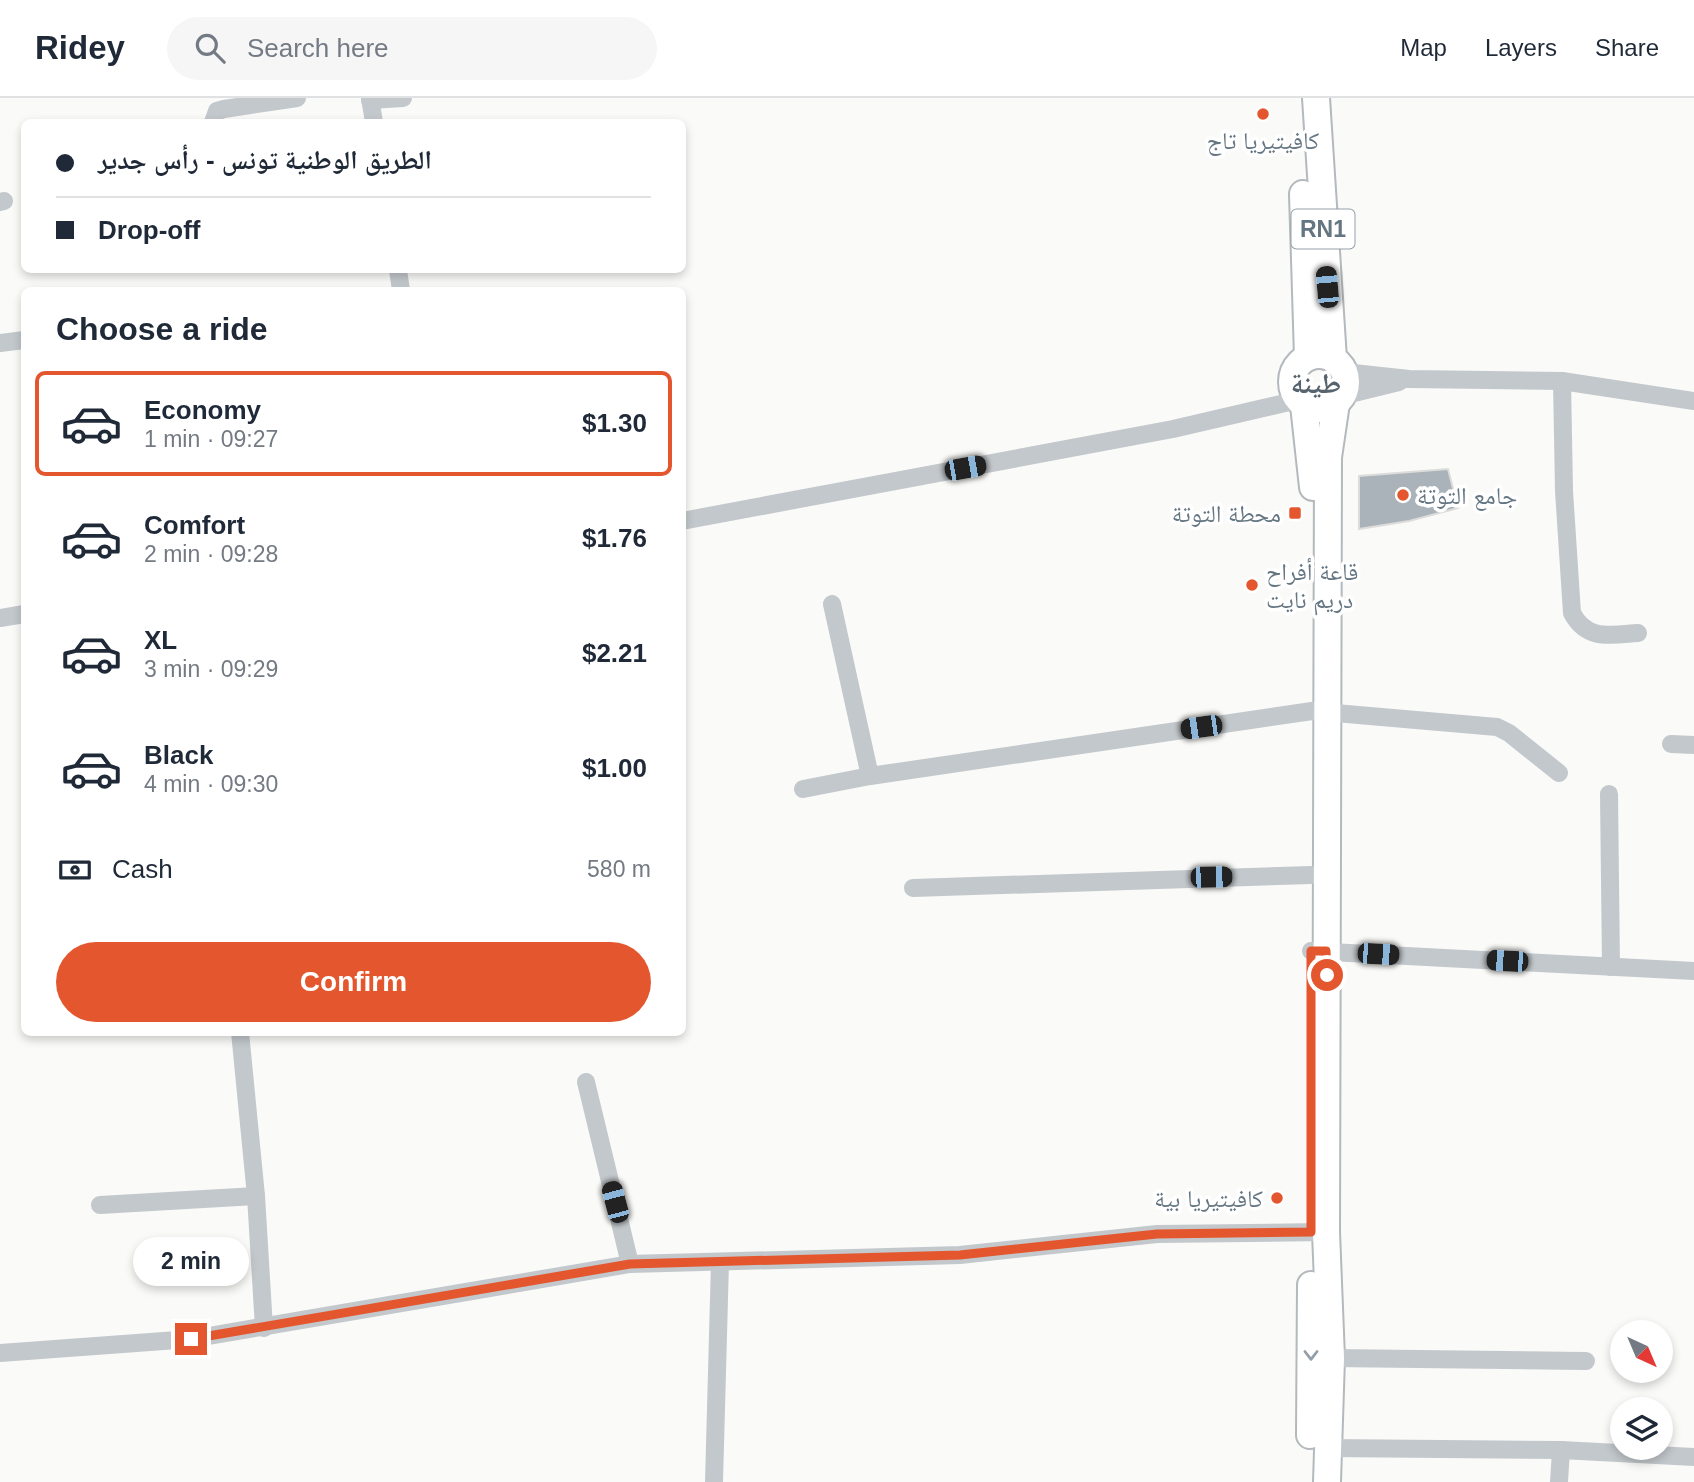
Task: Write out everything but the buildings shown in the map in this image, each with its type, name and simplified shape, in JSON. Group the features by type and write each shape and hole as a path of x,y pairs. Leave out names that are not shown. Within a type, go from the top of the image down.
{"highway":[{"name":"RN1","path":"1299,98 1332,377"},
{"name":"RN1","path":"1316,98 1332,377 1311,876 1319,951"},
{"name":"RN1","path":"1310,1482 1319,1232 1320,711 1313,485 1301,402 1294,393 1292,376 1301,361 1332,377"},
{"path":"1301,402 1320,409 1332,377"},
{"name":"RN1","path":"1319,1232 1331,1358 1327,1482"}],"street":[{"path":"214,119 218,111 224,109 297,98"},
{"path":"373,119 370,99 403,98"},
{"path":"0,343 21,340"},
{"path":"1332,377 1562,382 1694,401"},
{"path":"1332,377 1409,379"},
{"path":"1562,382 1564,491 1572,613 1579,625 1595,634 1638,633"},
{"path":"686,520 1160,432 1301,402"},
{"path":"832,604 870,776"},
{"path":"0,618 21,614"},
{"path":"803,789 870,776 1320,711 1497,727 1509,733 1559,773"},
{"path":"1671,744 1694,745"},
{"path":"1609,794 1611,967"},
{"path":"913,888 1311,876"},
{"path":"1319,951 1694,971"},
{"path":"240,1036 256,1196 264,1328"},
{"path":"586,1082 630,1264"},
{"path":"100,1205 256,1196"},
{"path":"0,1353 191,1339 630,1264 960,1255 1157,1234 1319,1232"},
{"path":"714,1482 720,1262"},
{"path":"1331,1358 1586,1361"},
{"path":"1327,1448 1561,1450 1694,1457"},
{"path":"1559,1482 1561,1450"}],"place":[{"name":"كافيتيريا تاج","path":"1263,114"},
{"name":"جامع التوتة","path":"1403,495"},
{"name":"محطة التوتة","path":"1295,513"},
{"name":"قاعة أفراح دريم نايت","path":"1252,585"},
{"name":"كافيتيريا بية","path":"1277,1198"}],"district":[{"name":"طينة","path":"1316,383"}],"route":[{"path":"191,1339 630,1264 960,1255 1157,1234 1311,1232 1311,951 1326,951 1327,975"}]}
